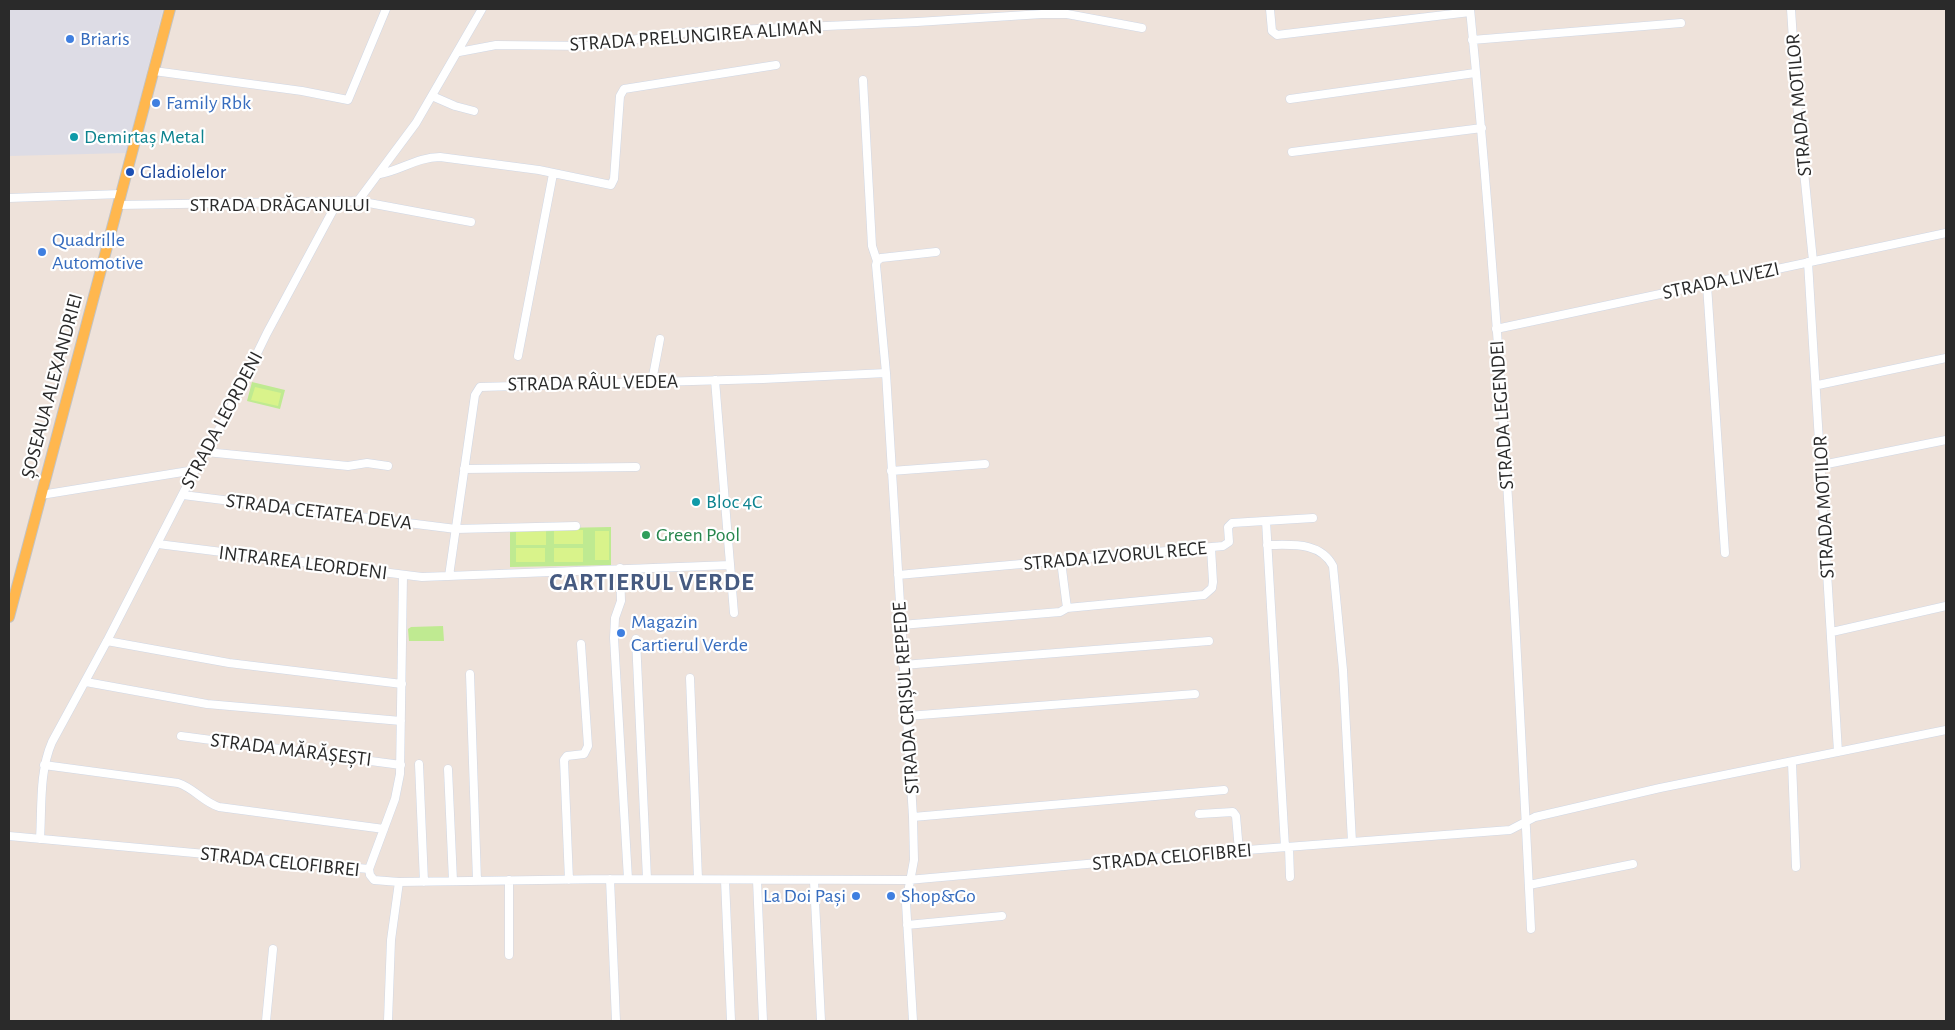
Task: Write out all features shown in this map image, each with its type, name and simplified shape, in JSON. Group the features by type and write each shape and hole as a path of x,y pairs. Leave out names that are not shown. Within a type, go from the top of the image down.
{"main road":[{"name":"ȘOSEAUA ALEXANDRIEI","path":"9,617 170,9"}],"street":[{"path":"154,71 302,91 348,100 386,9"},
{"path":"358,201 380,174 432,96 482,9"},
{"path":"1270,9 1272,31 1277,35 1470,10"},
{"name":"STRADA MOTILOR","path":"1791,9 1811,262 1838,752"},
{"name":"STRADA LEGENDEI","path":"1470,10 1482,128 1496,329 1527,822 1531,929"},
{"name":"STRADA PRELUNGIREA ALIMAN","path":"459,52 496,45 586,46 690,32 1067,11 1142,28"},
{"path":"1472,40 1681,23"},
{"path":"380,174 433,157 539,170 611,185 614,179 620,96 624,89 776,66"},
{"path":"1290,99 1476,73"},
{"name":"STRADA CRIȘUL REPEDE","path":"863,80 872,246 877,261 886,373 913,817 914,860 908,880 906,903 913,1021"},
{"path":"432,96 455,106 474,111"},
{"path":"1292,152 1482,128"},
{"name":"STRADA RÂUL VEDEA","path":"518,356 553,174"},
{"path":"9,198 121,194"},
{"name":"STRADA LEORDENI","path":"40,839 44,765 52,742 108,641 195,470 224,421 267,333 338,201"},
{"name":"STRADA DRĂGANULUI","path":"118,205 358,201 471,222"},
{"name":"STRADA LIVEZI","path":"1496,329 1946,233"},
{"path":"877,261 881,258 936,252"},
{"path":"1707,285 1725,553"},
{"path":"652,382 660,339"},
{"path":"1818,385 1946,358"},
{"name":"STRADA RÂUL VEDEA","path":"464,469 475,395 480,387 486,385 652,382 886,373"},
{"path":"715,380 734,613"},
{"path":"1822,465 1946,440"},
{"path":"206,452 348,466 367,463 388,466"},
{"path":"892,471 984,464"},
{"path":"449,576 464,469 636,467"},
{"path":"41,495 195,470"},
{"name":"STRADA CETATEA DEVA","path":"182,495 456,529 576,526"},
{"name":"STRADA IZVORUL RECE","path":"898,575 1211,548 1227,544 1228,528 1232,523 1312,518"},
{"path":"1266,521 1290,877"},
{"name":"INTRAREA LEORDENI","path":"158,544 403,576 449,576 730,565"},
{"path":"1267,545 1308,546 1324,554 1333,566 1343,670 1352,842"},
{"path":"901,625 1060,612 1067,608 1204,595 1212,588 1213,582 1211,548"},
{"path":"1061,561 1067,608"},
{"path":"620,568 621,601 614,623 614,638 628,879"},
{"name":"STRADA MĂRĂȘEȘTI","path":"369,869 398,789 401,764 403,576"},
{"path":"1832,632 1946,606"},
{"path":"636,639 648,879"},
{"path":"108,641 229,663 402,684"},
{"path":"904,665 1209,641"},
{"path":"569,880 564,760 567,756 584,754 588,746 581,644"},
{"path":"470,674 477,881"},
{"path":"690,678 698,879"},
{"path":"86,682 206,704 401,721"},
{"path":"907,716 1195,694"},
{"name":"STRADA CELOFIBREI","path":"9,836 369,869 370,875 374,880 399,882 610,879 908,880 1287,847 1510,830 1535,817 1660,788 1946,730"},
{"name":"STRADA MĂRĂȘEȘTI","path":"181,736 401,764"},
{"path":"1792,762 1796,867"},
{"path":"419,764 424,882"},
{"path":"44,765 178,783 192,789 209,803 219,807 384,828"},
{"path":"448,769 453,881"},
{"path":"913,817 1224,790"},
{"path":"1199,814 1233,812 1236,816 1239,851"},
{"path":"1529,885 1633,864"},
{"path":"610,879 616,1021"},
{"path":"509,880 509,955"},
{"path":"725,880 731,1021"},
{"path":"757,880 763,1021"},
{"path":"814,881 821,1021"},
{"path":"388,1021 391,940 399,882"},
{"path":"907,925 1002,916"},
{"path":"266,1021 273,949"}],"shaded area":[{"path":"9,9 163,9 126,153 9,156"}],"green space":[{"path":"252,382 285,390 280,409 247,401"},
{"path":"255,387 281,393 278,406 251,400"},
{"path":"611,527 611,565 510,567 510,529"},
{"path":"554,530 583,530 583,544 554,544"},
{"path":"516,531 546,531 546,545 516,545"},
{"path":"595,531 609,531 609,560 595,560"},
{"path":"516,548 545,548 545,562 516,562"},
{"path":"554,548 583,548 583,562 554,562"},
{"path":"443,626 444,641 409,641 408,629 411,627"}],"place":[{"name":"Briaris","path":"70,39"},
{"name":"Family Rbk","path":"156,103"},
{"name":"Demirtaș Metal","path":"74,137"},
{"name":"Gladiolelor","path":"130,172"},
{"name":"Quadrille Automotive","path":"42,252"},
{"name":"Bloc 4C","path":"696,502"},
{"name":"Green Pool","path":"646,535"},
{"name":"Magazin Cartierul Verde","path":"621,633"},
{"name":"La Doi Pași","path":"856,896"},
{"name":"Shop&Go","path":"891,896"}],"district":[{"name":"CARTIERUL VERDE","path":"652,582"}]}
